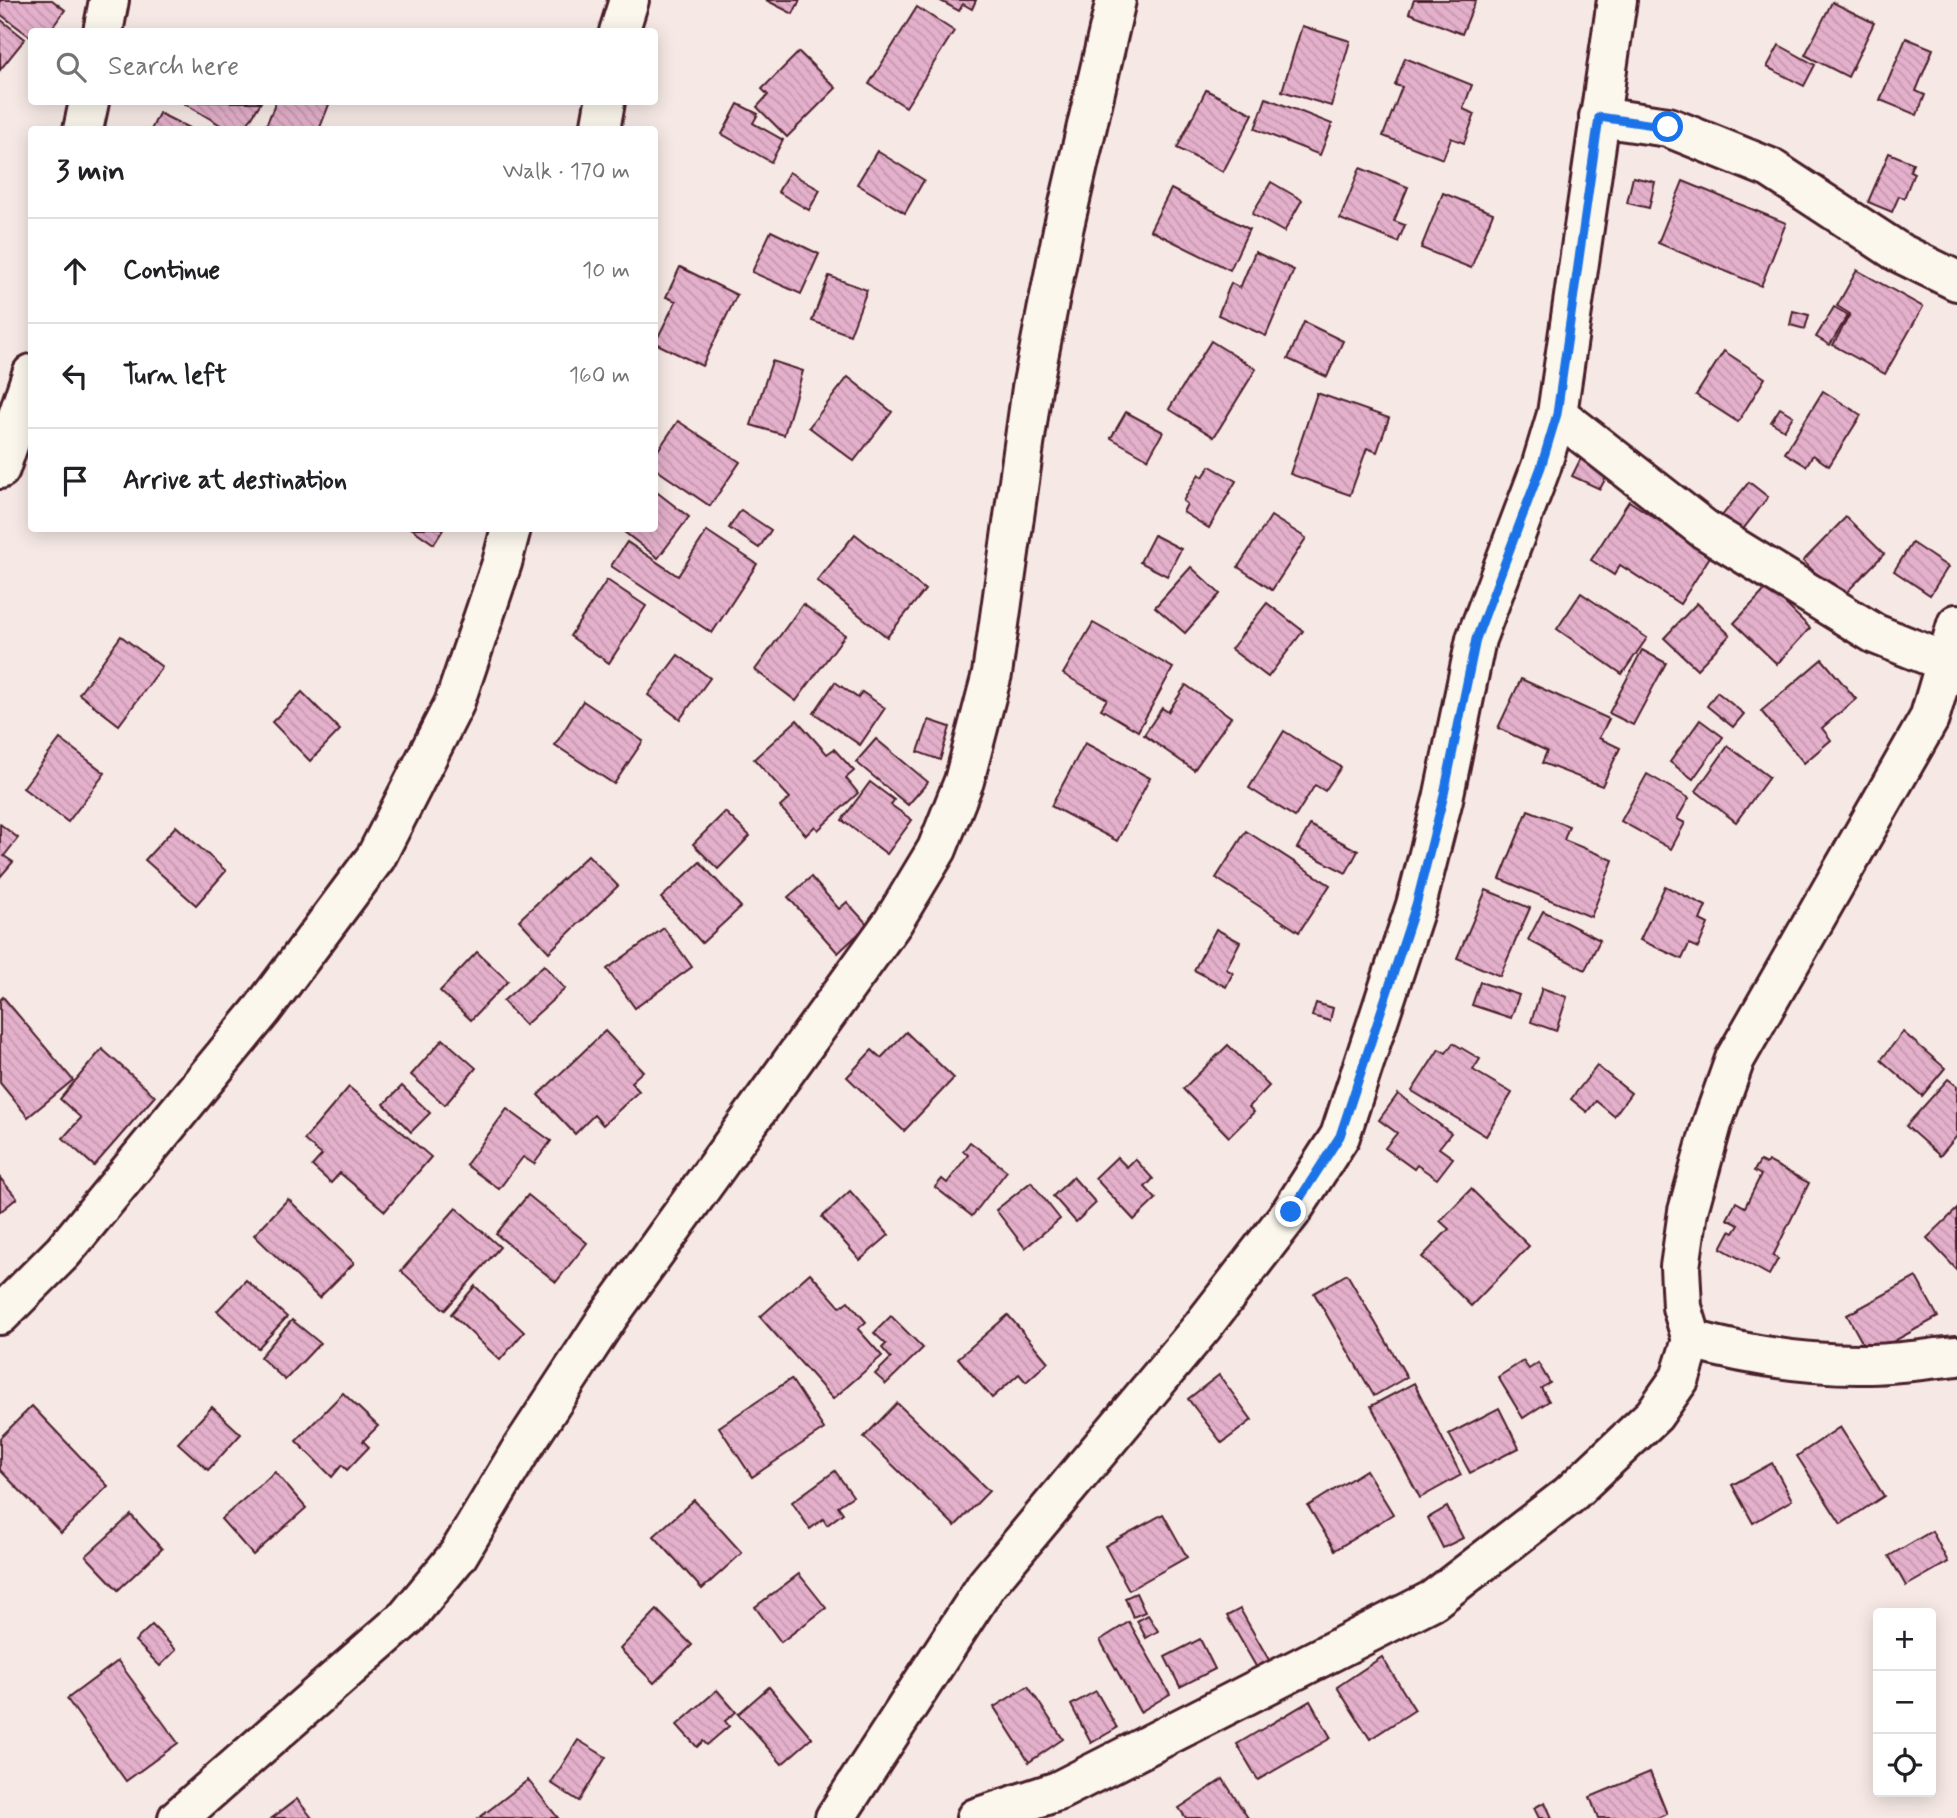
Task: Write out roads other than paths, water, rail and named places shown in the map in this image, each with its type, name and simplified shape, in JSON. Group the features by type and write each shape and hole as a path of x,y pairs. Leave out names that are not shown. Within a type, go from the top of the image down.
{"street":[{"path":"104,28 109,0"},
{"path":"620,28 629,0"},
{"path":"178,1818 407,1618 458,1555 519,1453 608,1317 885,933 937,849 964,781 992,674 1032,388 1063,230 1116,0"},
{"path":"835,1818 987,1584 1202,1327 1291,1212 1340,1136 1416,905 1443,799 1476,639 1541,467 1557,414 1617,0"},
{"path":"84,126 88,105"},
{"path":"601,126 604,105"},
{"path":"1599,117 1668,127 1770,168 1898,252 1957,281"},
{"path":"0,469 28,386"},
{"path":"1557,414 1704,529 1875,634 1948,663"},
{"path":"0,1315 63,1252 98,1210 262,1010 376,857 454,704 510,532"},
{"path":"976,1818 1058,1791 1433,1600 1568,1496 1654,1415 1680,1378 1692,1340 1682,1307 1681,1267 1688,1211 1712,1124 1735,1059 1928,719 1948,663 1957,624"},
{"path":"1692,1340 1728,1350 1781,1358 1860,1364 1957,1356"}]}
